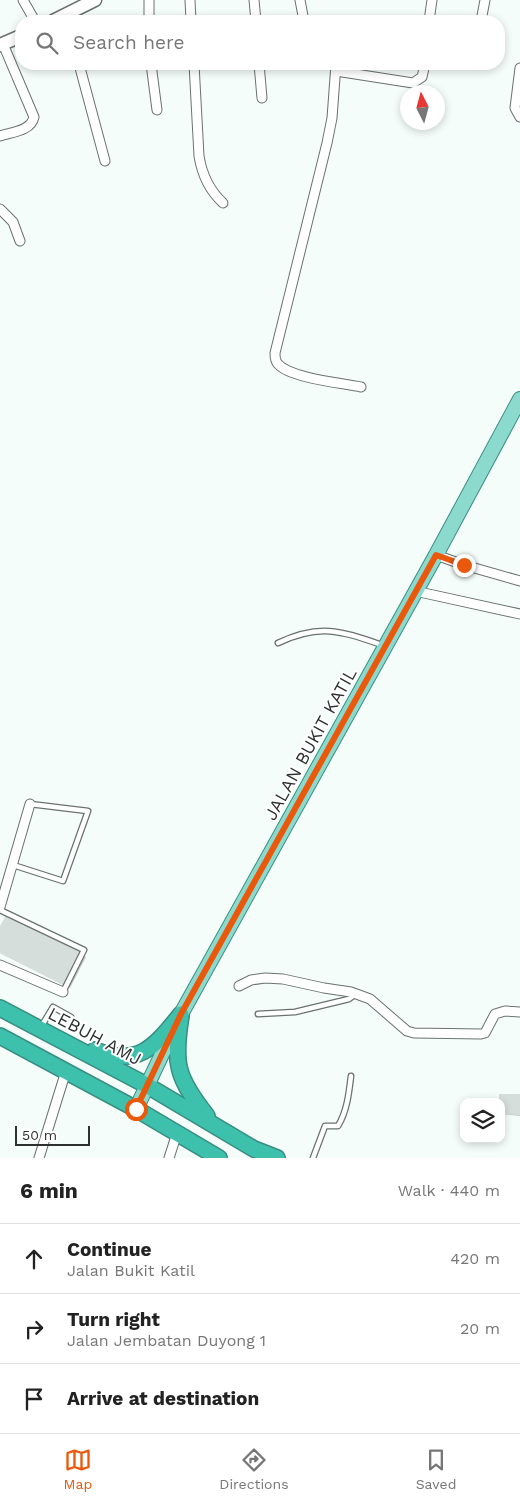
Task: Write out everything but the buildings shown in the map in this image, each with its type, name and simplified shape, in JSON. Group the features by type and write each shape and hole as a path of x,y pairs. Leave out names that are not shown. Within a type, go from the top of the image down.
{"highway":[{"name":"LEBUH AMJ","path":"0,1008 148,1086 254,1149 277,1158"},
{"path":"40,1028 102,1053 128,1056 142,1053 155,1045 181,1014"},
{"path":"181,1014 177,1038 177,1056 180,1071 184,1084 191,1096 214,1124"},
{"path":"0,1036 136,1109 219,1158"}],"main road":[{"name":"JALAN BUKIT KATIL","path":"136,1109 181,1014 436,555 520,398"}],"street":[{"path":"23,0 32,15"},
{"path":"72,15 95,0"},
{"path":"149,0 149,15"},
{"path":"190,0 191,15"},
{"path":"254,0 255,15"},
{"path":"300,0 303,15"},
{"path":"430,15 432,0"},
{"path":"482,15 485,0"},
{"path":"0,136 28,128 33,122 34,117 1,44 15,38"},
{"path":"520,68 515,108 520,117"},
{"path":"81,70 105,161"},
{"path":"152,70 157,110"},
{"path":"194,70 201,169 213,194 223,203"},
{"path":"260,70 262,98"},
{"path":"336,70 332,118 327,143 275,353 278,364 293,374 361,387"},
{"path":"350,70 413,83 422,77 424,70"},
{"path":"0,209 13,222 20,241"},
{"path":"436,555 520,581"},
{"path":"416,591 520,614"},
{"path":"0,909 30,804"},
{"path":"0,965 63,992"},
{"path":"239,986 251,980 265,978 283,979 357,993 370,999 407,1031 414,1033 481,1034 485,1033 495,1014 505,1011 520,1012"},
{"path":"39,1158 66,1072"},
{"path":"169,1158 177,1133"}],"lane":[{"path":"278,643 305,632 319,630 349,634 385,646"},
{"path":"13,865 63,881 88,811 30,804"},
{"path":"0,909 84,950 63,992"},
{"path":"258,1014 295,1012 349,999 357,993"},
{"path":"40,1028 53,1007 71,1017"},
{"path":"313,1158 325,1126 338,1126 349,1098 351,1076"}],"route":[{"path":"136,1109 181,1014 436,555 464,565"}]}
